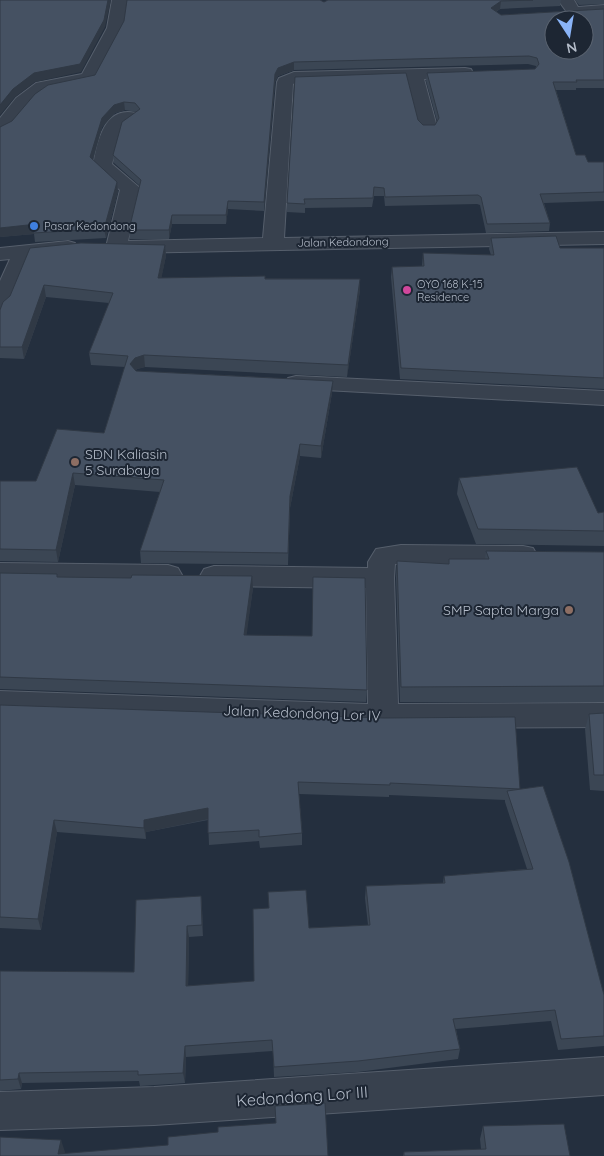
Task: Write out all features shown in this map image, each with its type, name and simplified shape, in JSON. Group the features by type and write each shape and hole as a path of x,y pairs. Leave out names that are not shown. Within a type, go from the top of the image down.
{"street":[{"path":"0,130 22,102 42,87 88,78 115,28 120,0"},
{"path":"570,6 604,10"},
{"path":"273,244 285,82 294,77 481,72"},
{"path":"414,74 428,127"},
{"path":"97,246 130,188 102,166 114,125 120,118 130,117"},
{"name":"Jalan Kedondong","path":"0,254 24,250 97,246 173,248 273,244 604,238"},
{"path":"0,306 24,250"},
{"path":"274,382 604,398"},
{"path":"383,716 380,578 382,562 386,556 401,554 546,556"},
{"path":"0,573 380,578"},
{"name":"Jalan Kedondong Lor IV","path":"0,702 383,716 604,715"},
{"name":"Kedondong Lor III","path":"0,1112 154,1106 604,1076"}],"building":[{"path":"0,0 108,0 104,20 80,64 34,73 13,89 0,105"},
{"path":"127,0 320,0 324,2 328,0 533,0 501,1 491,8 501,15 544,12 544,60 594,60 594,10 587,10 604,9 604,80 553,82 576,155 585,155 588,162 604,162 604,192 540,194 550,223 487,224 481,197 478,195 385,197 384,188 374,187 373,198 304,199 305,204 287,203 295,77 406,73 418,120 423,125 435,125 439,118 427,73 535,69 539,64 537,58 529,56 294,62 278,68 275,74 264,202 228,201 226,215 172,215 169,230 129,230 141,180 113,155 122,122 140,109 135,103 124,102 114,105 102,118 90,157 117,182 104,229 33,233 37,224 0,228 0,127 12,121 35,94 48,85 95,75 124,21"},
{"path":"556,236 560,248 604,248 604,378 401,368 392,267 424,266 423,253 494,255 491,238"},
{"path":"81,243 165,245 158,278 265,276 265,279 360,279 348,365 144,355 135,358 130,364 136,371 333,381 321,446 300,444 290,496 288,553 140,551 164,480 73,473 56,550 0,549 0,481 36,481 57,429 104,433 128,356 89,353 113,293 44,285 22,347 0,347 0,310 3,302 10,296 30,248"},
{"path":"577,467 598,513 604,512 604,531 478,529 459,478"},
{"path":"486,551 604,552 604,686 401,687 397,561 449,564 449,559 489,559"},
{"path":"0,573 57,574 57,577 131,578 132,575 252,576 244,635 312,636 313,577 365,578 367,690 0,677"},
{"path":"0,705 384,718 515,717 520,789 390,783 390,785 298,782 302,833 259,837 259,830 208,833 208,808 144,820 144,828 54,820 38,919 0,917"},
{"path":"604,713 604,775 594,775 589,714"},
{"path":"543,786 569,862 604,995 604,1036 561,1039 555,1010 453,1019 460,1049 358,1061 274,1067 272,1040 185,1046 183,1073 138,1075 138,1071 19,1073 18,1079 0,1080 0,971 134,972 136,900 201,896 202,925 187,926 186,986 254,981 253,909 269,908 268,892 306,890 309,928 370,925 366,886 445,883 444,876 533,869 507,791"},
{"path":"325,1103 328,1156 0,1156 0,1137 61,1140 58,1154 168,1145 168,1137 218,1132 218,1127 276,1123 275,1106"},
{"path":"564,1124 570,1156 404,1156 404,1152 486,1149 483,1126"}],"place":[{"name":"Pasar Kedondong","path":"34,226"},
{"name":"OYO 168 K-15 Residence","path":"407,290"},
{"name":"SDN Kaliasin 5 Surabaya","path":"75,462"},
{"name":"SMP Sapta Marga","path":"569,610"}]}
